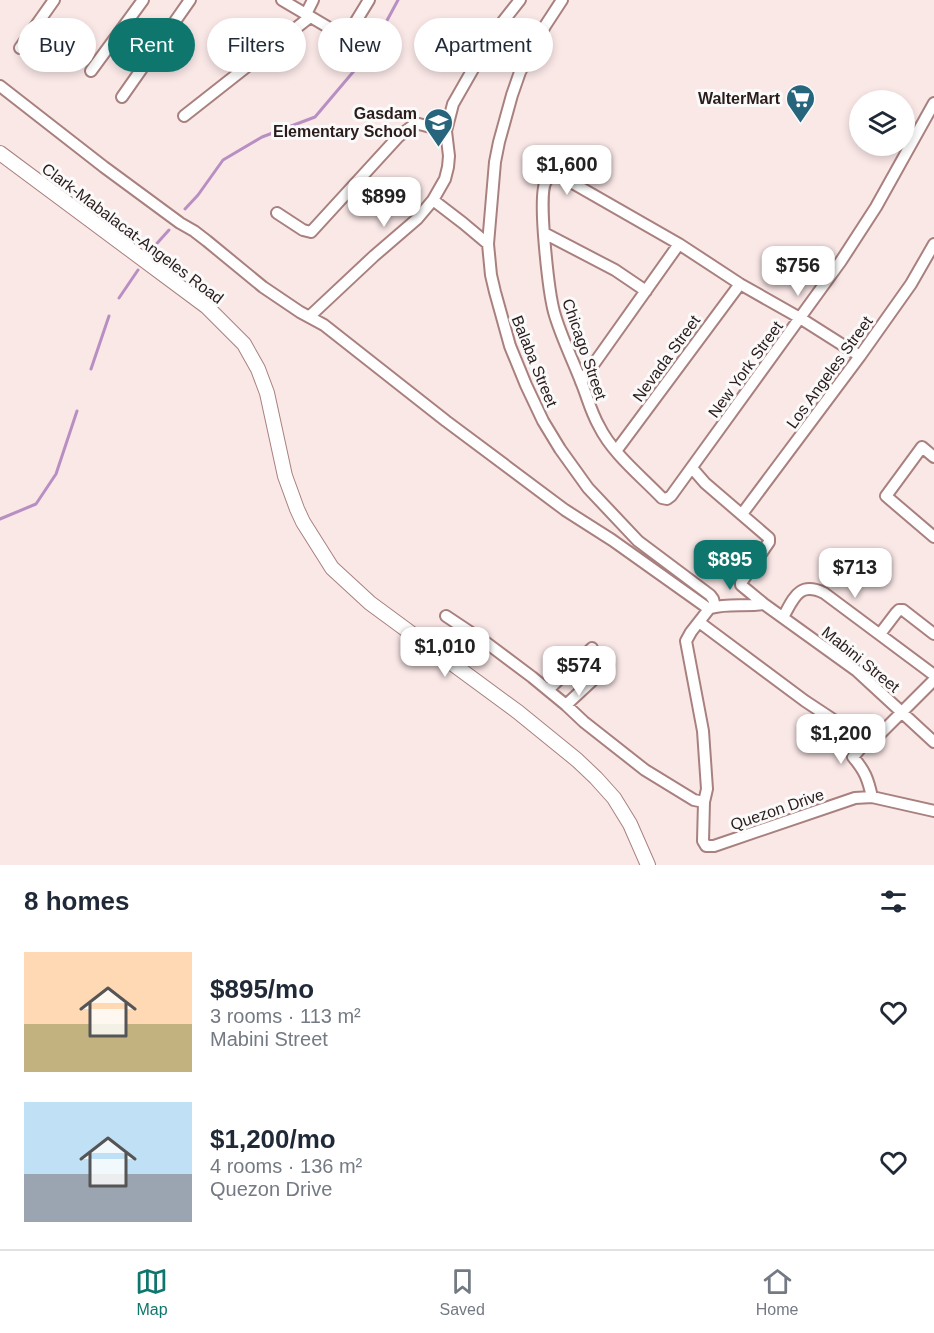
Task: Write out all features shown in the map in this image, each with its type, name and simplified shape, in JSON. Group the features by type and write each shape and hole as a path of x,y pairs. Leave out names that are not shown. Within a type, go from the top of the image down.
{"main road":[{"name":"Clark-Mabalacat-Angeles Road","path":"0,153 207,307 244,344 258,369 267,393 285,476 297,508 303,522 332,568 370,603 518,712 577,760 614,798 630,824 648,865"}],"street":[{"path":"41,18 54,0"},
{"path":"96,64 143,0"},
{"path":"122,97 190,0"},
{"path":"282,0 343,36 347,36 369,0"},
{"path":"184,116 308,16 313,0"},
{"path":"310,316 417,219 433,200 445,179 448,167 446,131 453,104 493,34 520,0"},
{"name":"Balaba Street","path":"562,0 520,72 504,120 495,162 488,244 491,275 510,346 543,421 560,449 588,488 638,541 710,595 713,599 712,608"},
{"path":"0,86 180,224 207,240 263,286 333,332 446,421 565,510 712,608"},
{"name":"New York Street","path":"671,496 860,233 934,103"},
{"path":"277,213 303,230 311,232 398,137 409,128 419,124 446,131"},
{"name":"Chicago Street","path":"671,496 666,499 662,498 616,451 600,429 589,407 553,309 548,282 543,187 548,179 557,175 562,177 679,244 740,284 860,356"},
{"path":"433,200 488,244"},
{"path":"544,233 615,270 646,291"},
{"path":"581,382 679,244"},
{"name":"Los Angeles Street","path":"742,514 860,356 911,284 934,244"},
{"name":"Nevada Street","path":"616,451 740,284"},
{"path":"934,457 922,447 886,496 934,537"},
{"path":"692,468 705,483 742,514"},
{"name":"Mabini Street","path":"742,514 769,537 769,542 741,585 857,671 934,742"},
{"path":"783,617 798,593 805,589 815,589 824,593 934,675"},
{"path":"446,616 488,644 548,690 645,770 694,800 704,802 707,789 703,731 686,641 712,608 727,605 764,604"},
{"path":"880,634 896,613 903,610 934,634"},
{"path":"699,622 805,701 871,744 934,680"},
{"path":"548,690 592,648"},
{"path":"566,705 609,665"},
{"path":"866,742 852,757 867,776 872,797"},
{"name":"Quezon Drive","path":"704,802 703,841 706,846 714,846 855,798 872,797 934,811"}],"waterway":[{"path":"185,209 223,160 262,137 315,117 370,52 398,0"},
{"path":"151,250 169,230"},
{"path":"119,298 138,270"},
{"path":"91,369 109,316"},
{"path":"0,519 36,504 56,474 77,411"}],"place":[{"name":"WalterMart","path":"801,124"},
{"name":"Gasdam Elementary School","path":"438,148"}]}
